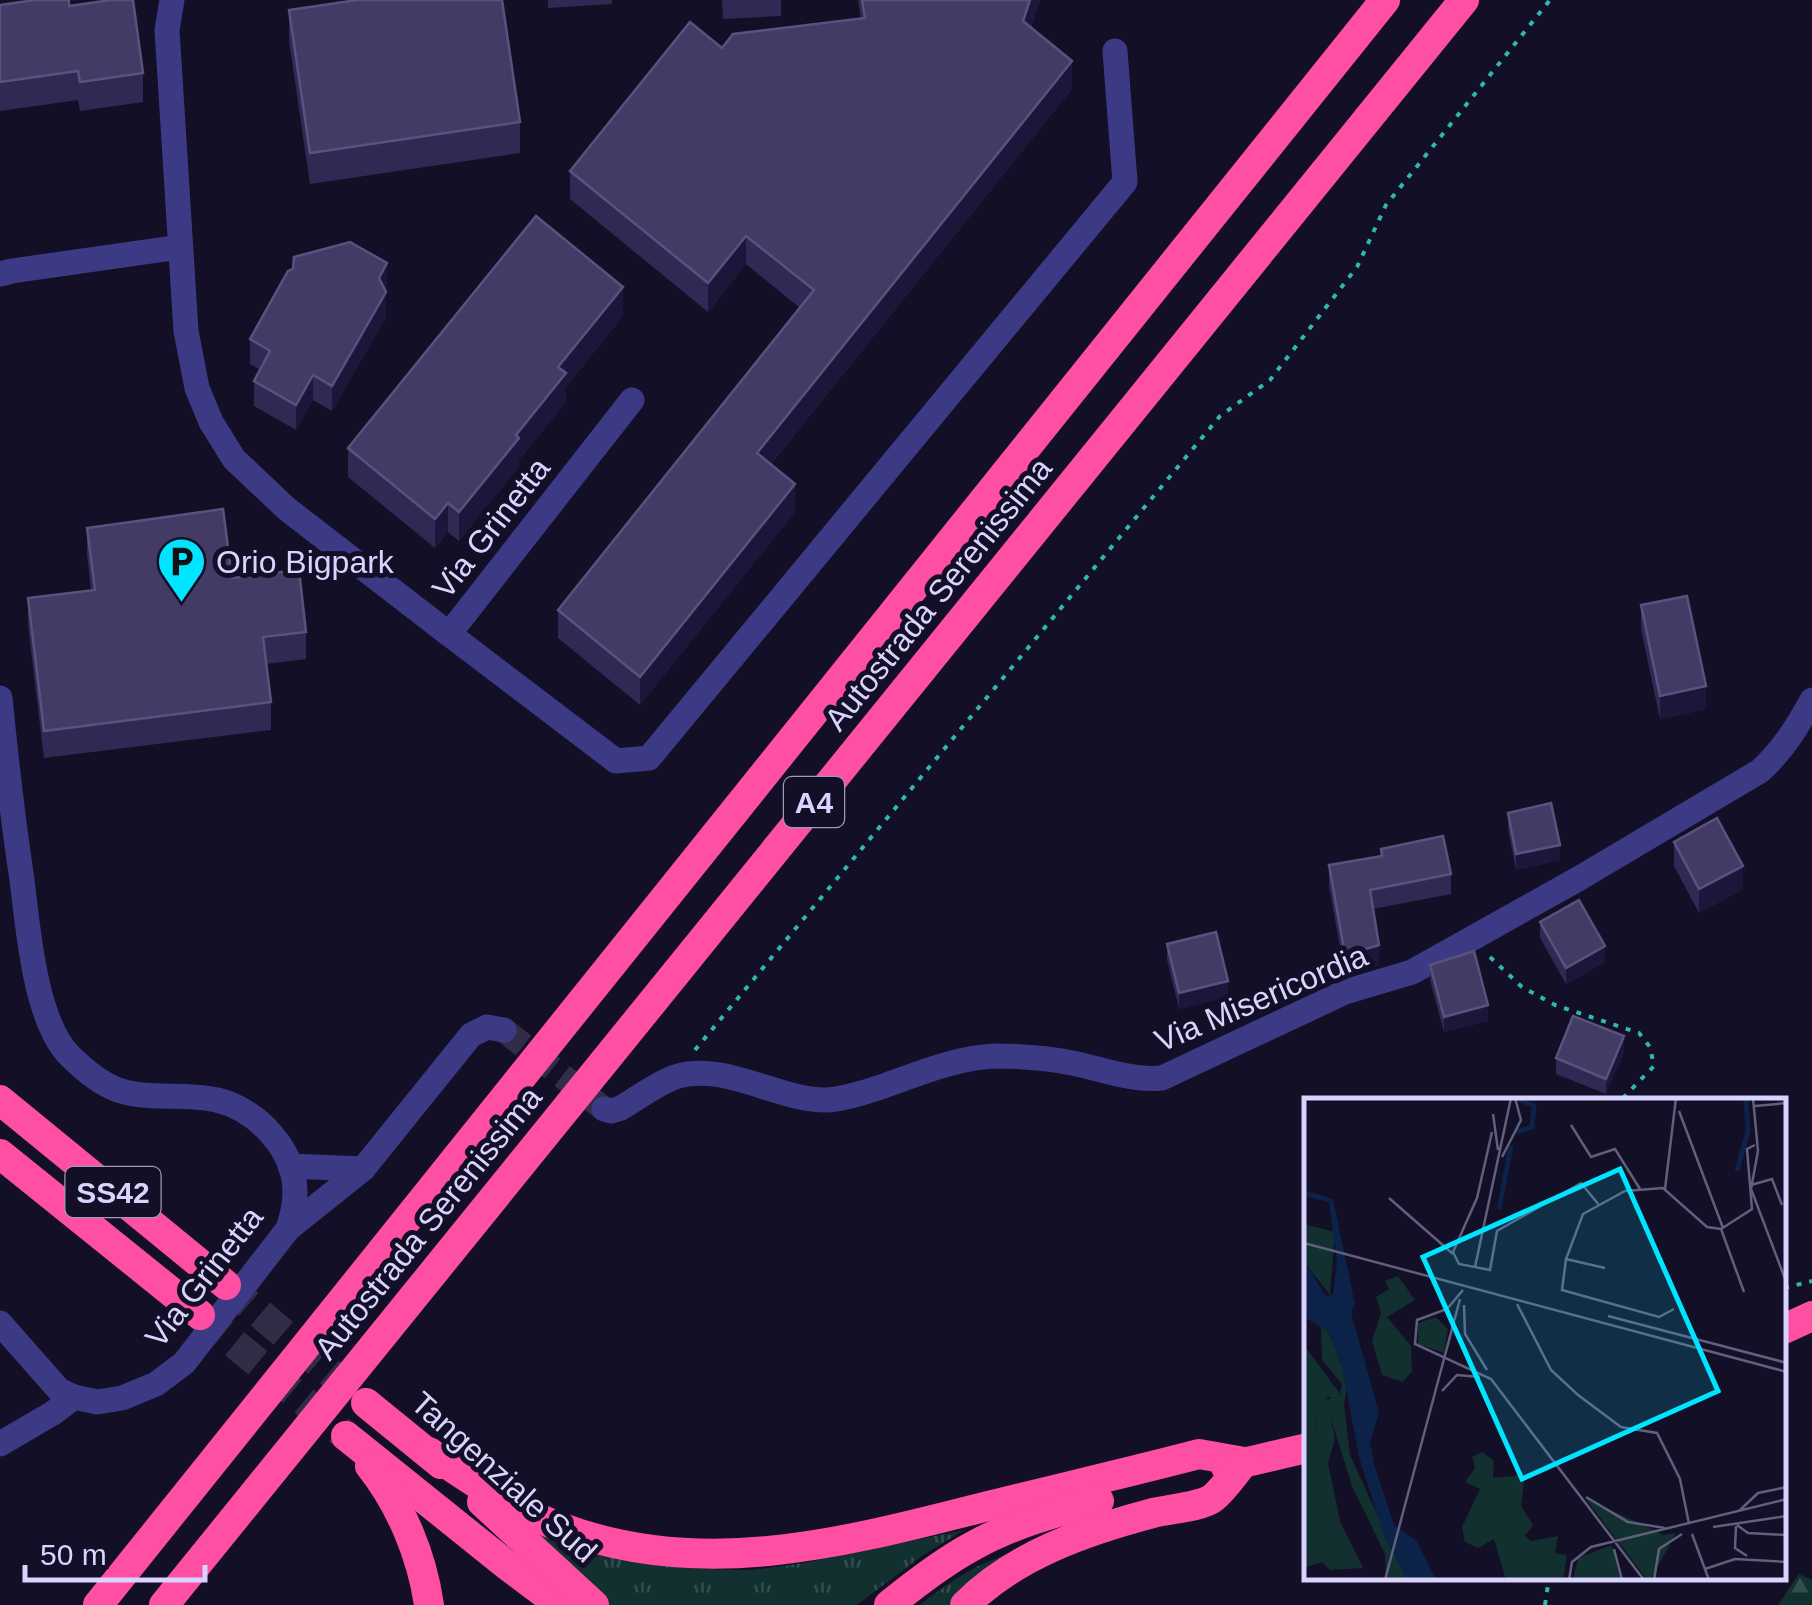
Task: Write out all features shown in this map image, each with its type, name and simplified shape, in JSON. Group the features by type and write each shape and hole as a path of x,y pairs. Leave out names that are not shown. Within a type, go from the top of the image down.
{"highway":[{"name":"Autostrada Serenissima","path":"98,1605 1385,0"},
{"name":"Autostrada Serenissima","path":"164,1605 1464,0"},
{"name":"SS42","path":"0,1100 226,1285"},
{"name":"SS42","path":"0,1154 200,1315"},
{"path":"1787,1328 1812,1316"},
{"path":"1787,1337 1812,1332"},
{"name":"Tangenziale Sud","path":"366,1403 429,1452 594,1605"},
{"name":"Tangenziale Sud","path":"429,1605 410,1534 378,1476 346,1436 560,1605"},
{"path":"889,1605 974,1545 1041,1516 1304,1449"},
{"path":"429,1452 513,1507 562,1528 654,1551 714,1556 799,1548 894,1530 1199,1454 1244,1462"},
{"path":"965,1605 993,1580 1045,1550 1153,1513 1210,1500 1244,1462"}],"street":[{"name":"Via Grinetta","path":"172,0 168,30 180,248 186,331 197,388 211,422 234,459 288,509 449,634 632,400"},
{"path":"449,634 616,761 649,758 1125,182 1114,51"},
{"path":"0,274 180,248"},
{"path":"0,698 35,971 49,1024 65,1051 89,1074 118,1090 148,1096 214,1099 238,1106 260,1122 280,1146 290,1166 363,1170"},
{"name":"Via Misericordia","path":"690,1074 742,1080 808,1099 829,1100 953,1063 999,1056 1068,1062 1148,1080 1162,1078 1345,992 1412,972 1578,879 1760,771 1789,740 1812,700"},
{"path":"288,1230 363,1170 471,1035 487,1026 504,1030"},
{"path":"604,1109 622,1108 668,1080 690,1074"},
{"name":"Via Grinetta","path":"74,1398 97,1402 122,1398 156,1384 184,1362 288,1230 296,1188 290,1166"},
{"path":"0,1324 59,1390 74,1398 0,1444"}],"path":[{"path":"690,1074 695,1050 1220,416 1270,380 1358,267 1386,205 1550,0"},
{"path":"1471,939 1522,987 1555,1005 1638,1033 1650,1047 1654,1066 1623,1098"},
{"path":"1787,1287 1812,1281"},
{"path":"1545,1605 1549,1580"}],"green space":[{"path":"515,1517 616,1557 695,1569 752,1570 804,1563 964,1530 857,1605 610,1605 528,1536"},
{"path":"1023,1552 949,1605 919,1605 981,1565"},
{"path":"1799,1574 1812,1580 1812,1605 1778,1605"}],"building":[{"path":"69,0 69,6 133,0 143,73 80,82 78,71 0,82 0,5"},
{"path":"357,0 502,0 520,122 310,153 289,10"},
{"path":"862,0 1030,0 1023,21 1072,61 757,453 795,484 640,677 558,610 814,290 746,236 708,283 570,171 690,22 722,48 733,34 865,18"},
{"path":"536,216 623,287 558,367 566,373 516,435 519,438 459,512 448,503 435,519 348,448"},
{"path":"350,242 387,263 379,278 386,292 332,386 313,375 296,405 254,381 270,351 250,339 288,271 293,269 294,257"},
{"path":"223,509 232,578 299,570 306,632 263,637 271,702 44,731 28,598 95,590 87,528"},
{"path":"1687,596 1706,686 1660,696 1641,605"},
{"path":"1551,803 1560,845 1516,854 1508,813"},
{"path":"1717,818 1743,866 1699,889 1674,842"},
{"path":"1443,836 1451,874 1370,890 1379,945 1345,955 1329,865 1382,856 1381,849"},
{"path":"1579,900 1605,946 1566,968 1540,922"},
{"path":"1216,932 1228,981 1179,993 1167,944"},
{"path":"1474,951 1488,1005 1444,1017 1430,965"},
{"path":"1573,1016 1624,1036 1606,1079 1556,1058"}],"tunnel":[{"path":"504,1030 604,1109"},
{"path":"226,1285 360,1398"},
{"path":"200,1315 346,1436"}],"place":[{"name":"Orio Bigpark","path":"181,604"}]}
